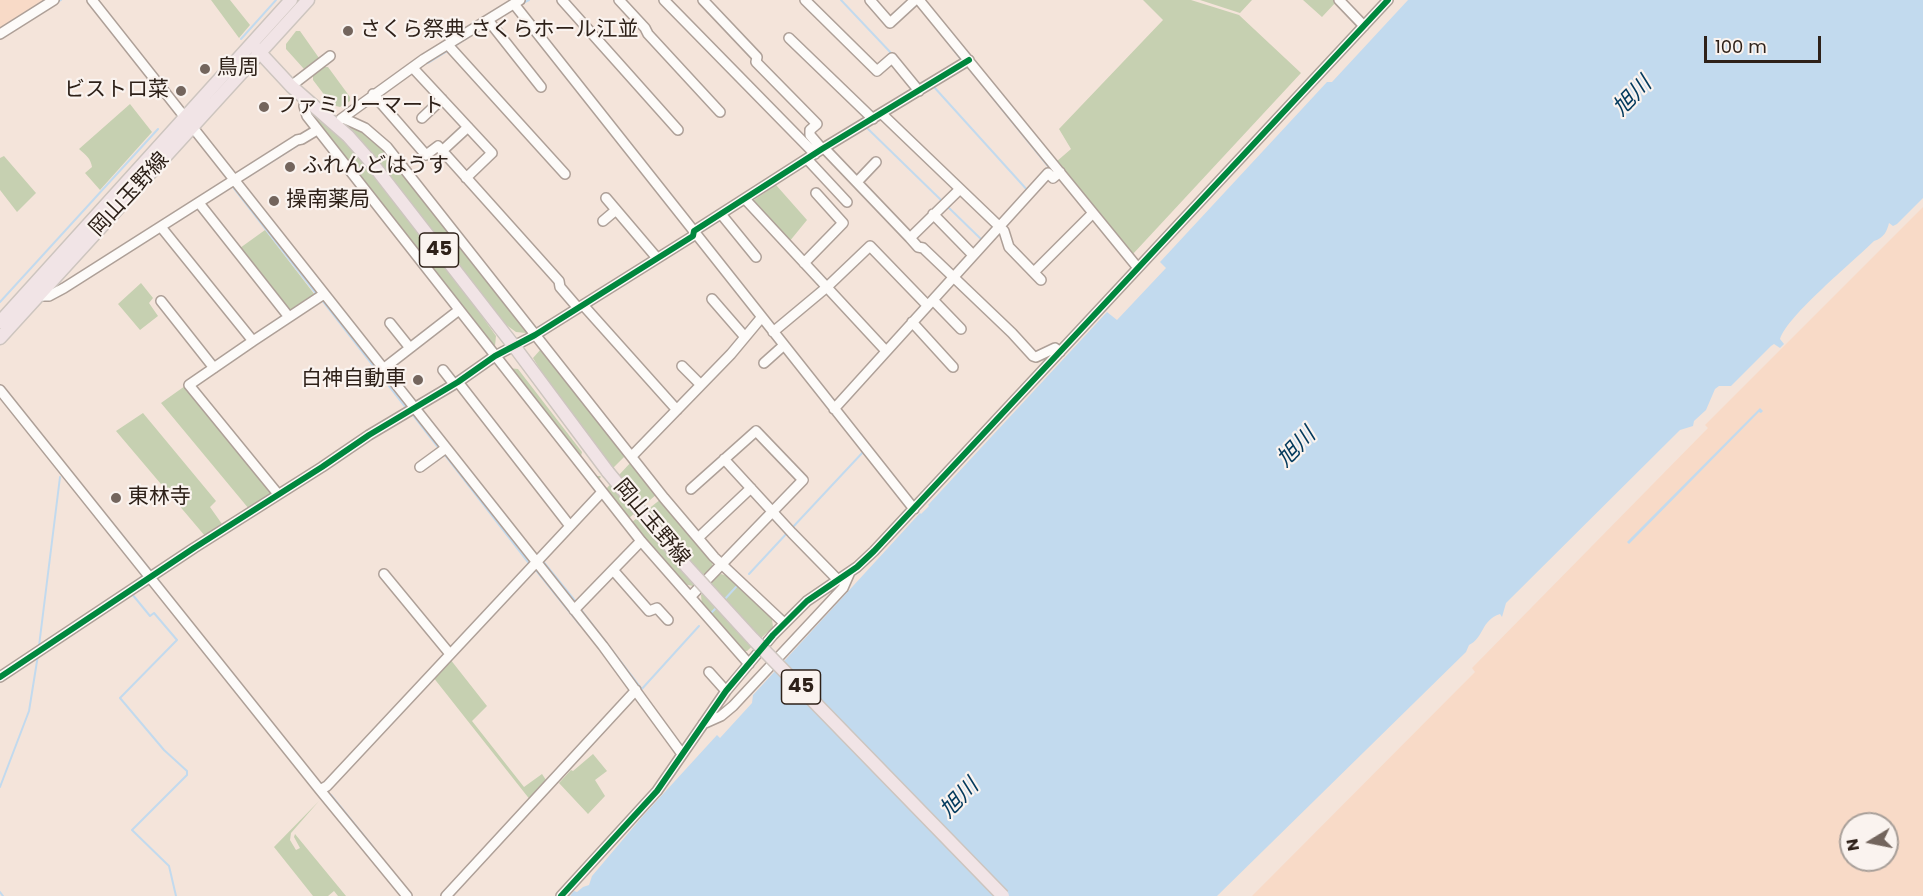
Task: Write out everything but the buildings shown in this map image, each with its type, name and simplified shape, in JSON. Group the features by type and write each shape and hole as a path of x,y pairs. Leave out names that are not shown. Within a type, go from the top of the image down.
{"main road":[{"name":"岡山玉野線","path":"256,48 291,0"},
{"name":"岡山玉野線","path":"0,322 256,48 308,0"},
{"name":"岡山玉野線","path":"256,48 305,99 338,120 514,346 608,472 687,567 1003,896"},
{"name":"岡山玉野線","path":"0,338 188,123"}],"street":[{"path":"0,34 54,0"},
{"path":"92,0 236,183 320,296 386,367 410,410 536,563 577,607 682,754"},
{"path":"562,0 678,130"},
{"path":"619,0 720,112"},
{"path":"664,0 817,154 857,182 918,247 923,248 1033,356 1036,357 1055,348 1060,352"},
{"path":"703,0 757,57 756,62 818,124 810,130 817,154 847,202"},
{"path":"805,0 877,71 891,58 919,91"},
{"path":"870,0 890,23 921,2 1053,174 1093,213 1138,268"},
{"path":"1339,0 1364,26"},
{"path":"561,896 657,791 726,691 784,623 820,591 850,572 874,552 1388,0"},
{"path":"338,120 413,68 451,48 490,23 517,2 761,318 775,331 783,346 836,407 865,448 914,509"},
{"path":"490,23 541,87"},
{"path":"789,38 873,119"},
{"path":"451,48 565,174"},
{"path":"291,86 330,56"},
{"path":"0,677 410,410 456,383 495,356 535,336 693,236 694,231 722,216 966,62"},
{"path":"413,68 492,153 466,178"},
{"path":"373,94 426,155 438,146 559,281 560,287 677,410"},
{"path":"305,99 305,113 317,130 641,541 749,664"},
{"path":"422,118 442,99"},
{"path":"358,107 360,125"},
{"path":"882,114 1001,228 1009,247 1035,271 1041,280"},
{"path":"338,120 360,125 380,139 664,498 698,538 784,623"},
{"path":"442,151 468,127"},
{"path":"38,296 49,296 162,229 317,130"},
{"path":"857,182 876,162"},
{"path":"836,407 886,351 914,325 973,255 1053,174"},
{"path":"910,238 960,189"},
{"path":"804,262 843,223 816,193"},
{"path":"606,198 657,258"},
{"path":"746,200 886,351"},
{"path":"200,205 289,317"},
{"path":"603,221 616,210"},
{"path":"1035,271 1093,213"},
{"path":"933,214 973,255"},
{"path":"722,216 756,258"},
{"path":"162,229 253,341"},
{"path":"775,331 827,287 870,246 961,328"},
{"path":"278,495 189,385 320,296"},
{"path":"712,298 745,338"},
{"path":"161,301 214,368"},
{"path":"386,367 459,310"},
{"path":"632,456 745,338 761,318"},
{"path":"390,323 410,348"},
{"path":"914,325 953,367"},
{"path":"764,363 783,346"},
{"path":"682,366 700,386"},
{"path":"443,370 456,383 570,526"},
{"path":"0,390 153,576 407,896"},
{"path":"691,489 756,431 803,480 691,596"},
{"path":"420,467 443,450"},
{"path":"724,459 838,580"},
{"path":"698,538 751,488"},
{"path":"322,789 602,492"},
{"path":"577,607 641,541"},
{"path":"613,570 649,611 657,608 668,620"},
{"path":"704,724 721,716 733,706 843,588 850,572"},
{"path":"384,574 450,654"},
{"path":"709,672 726,691"},
{"path":"446,896 638,692"}],"shaded area":[{"path":"0,0 47,0 0,30"},
{"path":"1923,207 1923,896 1252,896 1475,672 1472,668 1708,428 1705,425"}],"green space":[{"path":"211,0 230,0 250,25 239,38"},
{"path":"1143,0 1191,0 1239,15 1301,73 1132,255 1056,162 1071,149 1059,129 1163,20"},
{"path":"1200,0 1252,0 1240,13"},
{"path":"1303,0 1334,0 1336,2 1322,17"},
{"path":"296,31 300,31 319,58 304,69 286,49 286,44"},
{"path":"324,67 328,67 350,97 350,101 340,107 332,105 313,80 313,76"},
{"path":"130,104 152,132 100,190 85,173 92,167 88,157 79,149"},
{"path":"309,109 361,158 456,279 496,336 495,346 493,347 308,111"},
{"path":"353,126 374,139 386,151 527,331 526,333 516,332 505,324 350,131 349,127"},
{"path":"4,156 36,193 17,212 0,190 0,158"},
{"path":"776,185 807,220 789,242 751,202"},
{"path":"265,230 315,295 291,312 240,248"},
{"path":"141,283 153,298 149,303 158,316 140,330 118,304"},
{"path":"541,349 625,456 613,468 551,387 533,358"},
{"path":"508,368 518,369 582,452 581,456 596,476 601,477 597,481"},
{"path":"185,386 273,495 249,509 161,403"},
{"path":"143,413 216,501 210,507 222,524 205,536 116,431"},
{"path":"632,461 657,494 629,518 606,489"},
{"path":"661,499 712,558 713,563 710,570 693,586 683,584 632,522"},
{"path":"721,574 731,577 772,619 773,627 747,651 743,651 702,606 701,595 716,576"},
{"path":"450,659 487,706 472,721 524,787 542,774 548,783 531,801 433,677"},
{"path":"593,754 607,771 595,780 605,796 588,814 559,783 571,770 573,771"},
{"path":"319,801 291,833 290,840 296,850 300,848 294,837 295,834 346,896 338,896 334,891 328,896 313,896 274,847"}],"water":[{"name":"旭川","path":"1408,0 1923,0 1923,198 1897,224 1893,226 1889,223 1883,236 1874,241 1808,303 1785,329 1780,339 1784,344 1780,348 1774,344 1731,386 1719,386 1715,389 1706,410 1694,421 1693,426 1680,430 1506,603 1502,617 1500,614 1489,620 1466,652 1217,896 570,896 574,891 577,892 589,885 592,876 642,817 717,735 720,738 752,703 753,695 1107,312 1117,320 1166,268 1160,262 1327,82 1332,82"},
{"path":"1760,408 1763,411 1759,412 1629,544 1627,542"}],"waterway":[{"path":"56,3 61,0"},
{"path":"241,39 276,0"},
{"path":"523,3 529,0"},
{"path":"841,0 892,54"},
{"path":"453,47 489,24"},
{"path":"937,29 963,62"},
{"path":"428,63 449,50"},
{"path":"967,66 1052,171"},
{"path":"914,78 922,87"},
{"path":"934,87 1029,192"},
{"path":"865,126 942,201"},
{"path":"0,302 158,129"},
{"path":"246,178 300,144"},
{"path":"232,186 317,295"},
{"path":"947,206 984,242"},
{"path":"321,299 406,408"},
{"path":"14,400 48,443"},
{"path":"412,414 440,450"},
{"path":"792,528 864,451"},
{"path":"444,454 531,566"},
{"path":"39,646 60,477"},
{"path":"83,487 151,571"},
{"path":"749,574 788,532"},
{"path":"542,560 576,602"},
{"path":"535,569 580,625"},
{"path":"155,576 188,618"},
{"path":"724,600 736,587"},
{"path":"134,593 132,594 150,616 154,613 177,640 120,698 164,750 187,771 187,775 132,830 169,866 176,896"},
{"path":"712,612 718,606"},
{"path":"579,607 641,688"},
{"path":"640,691 699,626"},
{"path":"0,787 29,711 38,655"},
{"path":"326,792 331,795 373,847"},
{"path":"0,892 3,896"}],"cycle path":[{"path":"561,896 657,791 726,691 773,635 807,601 857,567 874,551 1388,0"},
{"path":"0,677 369,435 458,382 495,356 535,335 693,236 694,231 822,149 969,60"}],"place":[{"name":"さくら祭典 さくらホール江並","path":"348,31"},
{"name":"鳥周","path":"205,69"},
{"name":"ビストロ菜","path":"181,91"},
{"name":"ファミリーマート","path":"264,107"},
{"name":"ふれんどはうす","path":"290,167"},
{"name":"操南薬局","path":"274,201"},
{"name":"白神自動車","path":"418,380"},
{"name":"東林寺","path":"116,498"}]}
